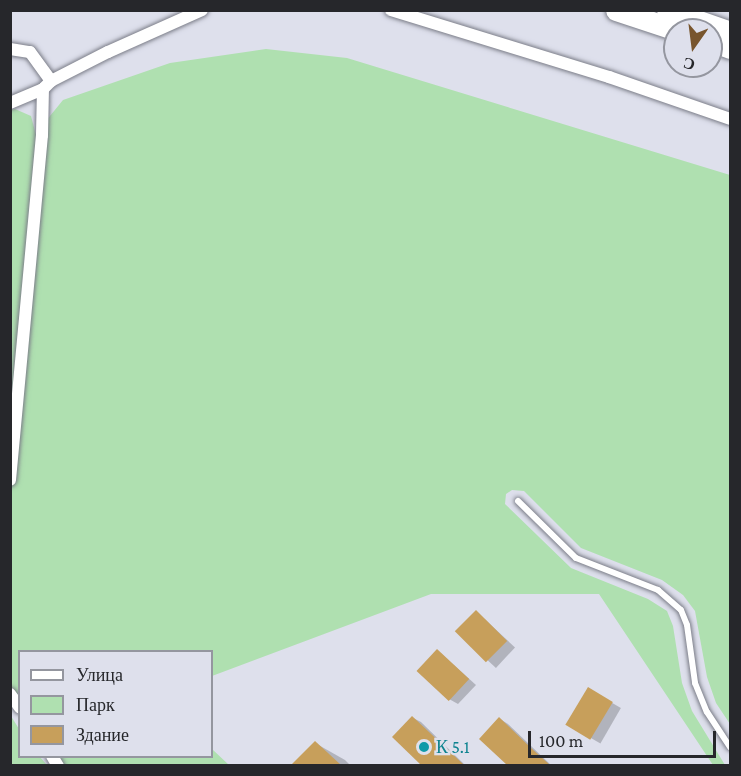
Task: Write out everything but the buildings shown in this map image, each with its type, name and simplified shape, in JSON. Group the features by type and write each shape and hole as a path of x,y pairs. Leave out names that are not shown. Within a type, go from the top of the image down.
{"highway":[{"path":"616,10 663,26"},
{"path":"667,10 730,32"}],"street":[{"path":"10,103 158,27 202,10"},
{"path":"391,10 609,77 730,119"},
{"path":"10,49 30,52 47,85 10,480"}],"lane":[{"path":"518,501 576,558 658,590 681,610 687,625 695,683 707,712 730,747"}],"green space":[{"path":"266,49 347,58 730,175 730,724 716,703 707,677 695,611 683,595 662,580 581,548 524,491 512,490 506,494 505,504 571,568 648,599 667,611 673,626 682,683 692,711 725,765 713,765 599,594 431,594 213,676 213,650 18,650 18,700 11,686 10,473 41,127 63,100 170,63"},
{"path":"15,109 31,116 36,135 11,413 10,110"},
{"path":"11,716 18,727 18,758 41,758 47,765 11,765"},
{"path":"213,750 229,765 64,765 58,758 213,758"}],"place":[{"name":"К 5.1","path":"424,747"}]}
